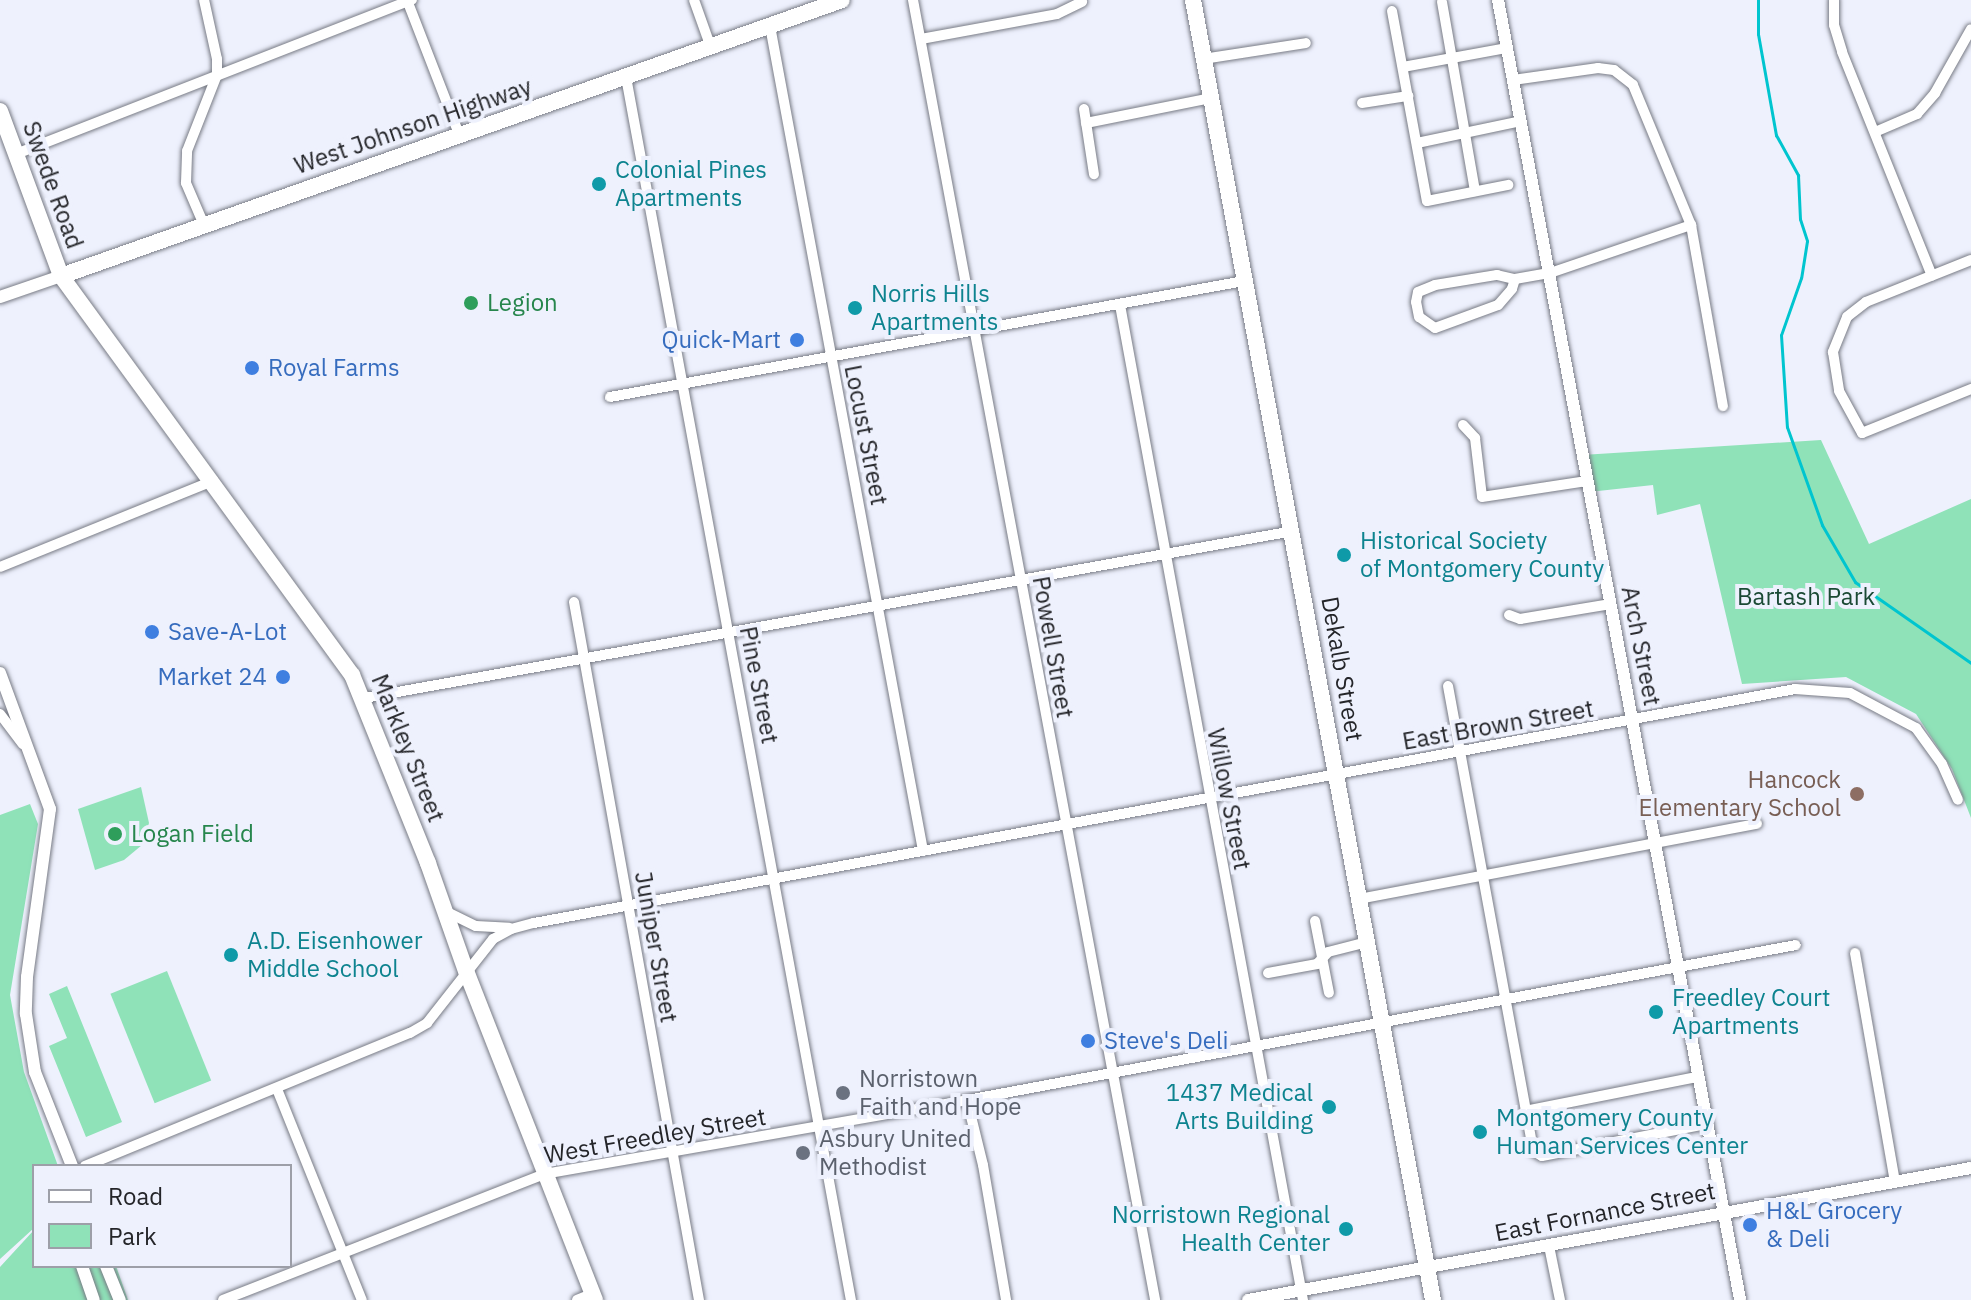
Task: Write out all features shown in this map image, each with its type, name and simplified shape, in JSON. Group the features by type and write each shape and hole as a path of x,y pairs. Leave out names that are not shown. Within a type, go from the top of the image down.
{"main road":[{"name":"West Johnson Highway","path":"61,276 842,0"},
{"name":"Dekalb Street","path":"1193,0 1433,1300"},
{"name":"Swede Road","path":"0,111 61,276"},
{"name":"Markley Street","path":"61,276 335,649 364,698 588,1298"}],"street":[{"path":"204,0 217,59 217,75 187,151 186,183 204,225"},
{"path":"694,0 710,45"},
{"name":"Powell Street","path":"913,0 1155,1300"},
{"name":"Arch Street","path":"1498,0 1658,844 1677,968 1740,1300"},
{"path":"1834,0 1838,39 1932,276"},
{"path":"16,154 409,1 459,134"},
{"path":"921,39 1057,14 1082,2"},
{"path":"1442,2 1475,191"},
{"path":"1392,11 1427,201 1508,185"},
{"name":"Locust Street","path":"770,26 923,851"},
{"path":"1875,132 1917,114 1935,93 1971,29"},
{"path":"1203,59 1306,43"},
{"path":"1403,67 1507,48"},
{"path":"1513,80 1598,68 1621,74 1633,85 1691,225 1723,406"},
{"name":"Pine Street","path":"626,77 851,1300"},
{"path":"1362,103 1408,96"},
{"path":"1086,123 1211,98"},
{"path":"1084,109 1094,174"},
{"path":"1417,143 1521,121"},
{"path":"1515,279 1512,289 1498,305 1435,328 1419,317 1418,292 1435,285 1497,275 1515,279 1550,273 1691,225"},
{"path":"1971,260 1866,302 1847,317 1833,352 1839,391 1862,433 1971,389"},
{"name":"West Johnson Highway","path":"0,297 61,276"},
{"path":"610,397 1244,281"},
{"name":"Willow Street","path":"1120,305 1302,1295"},
{"path":"1463,425 1475,438 1482,497 1587,481"},
{"path":"0,567 213,481"},
{"path":"364,698 1020,577 1293,531"},
{"name":"Juniper Street","path":"574,602 699,1300"},
{"path":"1509,615 1520,619 1611,604"},
{"path":"0,673 50,809 27,977 26,1014 35,1072 71,1164"},
{"path":"1448,686 1525,1111 1536,1155 1706,1124"},
{"name":"East Brown Street","path":"511,929 1795,689 1850,693 1916,728 1942,764 1958,800"},
{"path":"0,714 31,756"},
{"path":"1359,899 1757,824"},
{"path":"445,911 476,926 511,929"},
{"path":"1315,921 1329,993"},
{"path":"90,1164 410,1033 427,1023 493,939 511,929"},
{"path":"1268,973 1322,960 1328,952 1367,942"},
{"name":"West Freedley Street","path":"223,1300 544,1174 967,1100 1796,945"},
{"path":"1855,953 1895,1183"},
{"path":"1525,1111 1697,1077"},
{"path":"277,1089 362,1300"},
{"path":"967,1100 983,1165 1006,1300"},
{"name":"East Fornance Street","path":"1248,1300 1302,1295 1427,1267 1971,1168"},
{"path":"1549,1246 1560,1300"},
{"path":"83,1268 94,1300"},
{"path":"107,1268 120,1300"}],"green space":[{"name":"Bartash Park","path":"1821,440 1869,544 1971,499 1971,818 1952,769 1916,714 1846,677 1742,684 1700,504 1657,515 1653,485 1589,492 1582,455"},
{"name":"Logan Field","path":"141,787 149,823 142,845 124,860 95,870 78,809"},
{"path":"30,804 38,824 10,995 24,1072 57,1164 32,1164 32,1230 0,1259 0,815"},
{"path":"167,971 211,1080 155,1103 110,994"},
{"path":"67,986 122,1122 86,1137 49,1046 67,1038 49,994"},
{"path":"32,1232 32,1268 117,1268 128,1300 0,1300 0,1267"}],"waterway":[{"path":"1758,0 1758,34 1776,135 1798,175 1800,219 1807,241 1801,278 1781,335 1787,427 1822,525 1855,582 1971,663"}],"place":[{"name":"Colonial Pines Apartments","path":"599,184"},
{"name":"Legion","path":"471,303"},
{"name":"Norris Hills Apartments","path":"855,308"},
{"name":"Quick-Mart","path":"797,340"},
{"name":"Royal Farms","path":"252,368"},
{"name":"Historical Society of Montgomery County","path":"1344,555"},
{"name":"Save-A-Lot","path":"152,632"},
{"name":"Market 24","path":"283,677"},
{"name":"Hancock Elementary School","path":"1857,794"},
{"name":"Logan Field","path":"115,834"},
{"name":"A.D. Eisenhower Middle School","path":"231,955"},
{"name":"Freedley Court Apartments","path":"1656,1012"},
{"name":"Steve's Deli","path":"1088,1041"},
{"name":"Norristown Faith and Hope","path":"843,1093"},
{"name":"1437 Medical Arts Building","path":"1329,1107"},
{"name":"Montgomery County Human Services Center","path":"1480,1132"},
{"name":"Asbury United Methodist","path":"803,1153"},
{"name":"H&L Grocery & Deli","path":"1750,1225"},
{"name":"Norristown Regional Health Center","path":"1346,1229"}]}
